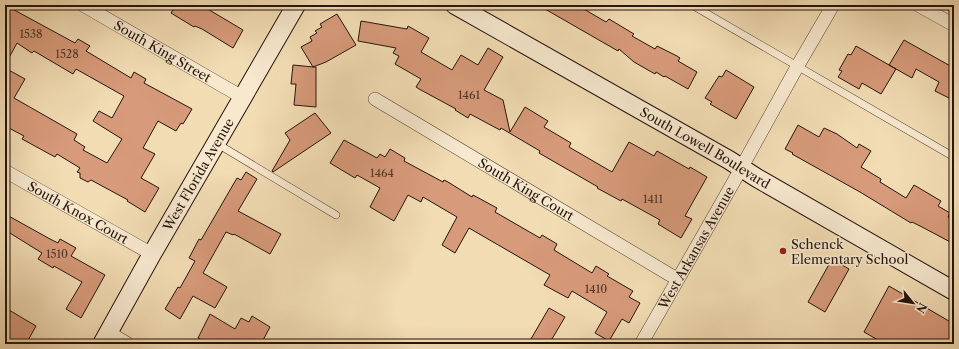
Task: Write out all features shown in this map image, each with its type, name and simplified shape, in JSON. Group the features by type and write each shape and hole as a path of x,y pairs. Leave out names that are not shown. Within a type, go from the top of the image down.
{"street":[{"name":"South King Street","path":"83,5 242,98"},
{"name":"West Florida Avenue","path":"105,338 296,5"},
{"name":"South Lowell Boulevard","path":"455,5 954,291"},
{"name":"West Arkansas Avenue","path":"640,344 833,5"},
{"path":"918,5 954,25"},
{"name":"South King Court","path":"375,99 677,279"},
{"name":"South Knox Court","path":"5,171 152,254"},
{"path":"105,338 128,344"}],"lane":[{"path":"692,5 797,67 954,156"},
{"path":"216,143 336,215"}],"building":[{"path":"5,5 75,43 78,39 90,46 86,51 131,78 134,72 146,79 144,83 192,109 183,124 181,123 176,131 158,121 143,148 155,154 141,178 159,188 145,212 127,201 128,200 91,180 88,182 80,178 80,173 77,172 80,168 57,154 55,157 22,139 24,136 5,126 5,68 25,79 14,98 77,134 74,140 85,147 83,150 107,163 122,139 93,121 99,111 112,118 124,96 76,69 73,74 34,51 32,53 17,43 5,65"},
{"path":"176,5 201,5 243,30 233,48 202,29 195,26 194,27 171,13"},
{"path":"538,5 577,5 606,22 609,19 634,34 632,36 655,49 657,46 677,56 680,58 678,61 697,72 688,89 665,76 664,77 656,72 655,74 634,62 619,49 618,51"},
{"path":"337,14 356,45 326,62 313,67 301,47 312,41 310,37 317,33 315,31 322,27 320,24"},
{"path":"361,21 407,29 408,26 429,38 421,52 452,70 461,55 478,65 488,48 503,57 484,90 503,100 510,132 525,107 548,121 544,127 571,143 569,147 612,172 629,142 654,156 657,151 689,169 690,167 707,177 685,216 692,219 681,238 658,224 660,220 622,199 621,201 597,188 598,187 539,153 540,151 501,128 500,130 470,114 468,118 455,110 456,109 416,87 421,79 395,64 399,56 393,53 396,48 358,41"},
{"path":"904,40 954,68 954,88 949,98 935,91 939,82 916,69 912,78 889,65"},
{"path":"856,46 896,69 881,94 862,83 859,89 838,77 842,71 839,70 848,54 851,55"},
{"path":"293,65 316,67 316,107 294,105 296,84 291,84"},
{"path":"726,70 754,87 736,119 710,104 712,102 705,98 719,76 722,77"},
{"path":"315,113 331,133 273,172 272,171 290,140 285,133"},
{"path":"798,125 819,137 824,128 837,134 857,148 859,144 871,151 861,167 881,179 880,182 906,198 914,185 941,201 938,206 950,213 948,217 954,220 954,244 912,222 911,223 785,149"},
{"path":"344,140 377,158 380,154 385,157 390,149 405,158 404,161 443,182 444,180 448,182 472,197 473,195 497,208 495,212 540,238 542,235 557,244 554,250 592,273 596,266 609,274 607,276 633,291 629,297 640,303 629,323 622,319 609,341 595,333 607,312 572,291 568,298 544,285 550,275 469,228 455,253 442,245 457,217 423,197 421,202 408,195 394,221 370,207 380,188 357,175 355,178 330,163"},
{"path":"246,172 257,179 238,211 281,234 270,254 234,234 233,235 226,232 203,273 227,287 215,308 193,296 180,319 165,309 178,287 180,288 195,261 189,258 199,239 201,240 237,178 241,180"},
{"path":"5,214 58,243 60,239 76,248 71,256 105,275 81,318 66,309 82,282 54,266 53,268 38,259 42,253 5,230"},
{"path":"832,259 849,269 825,312 808,302"},
{"path":"889,286 954,324 954,344 885,344 864,332"},
{"path":"549,308 565,317 549,344 528,344"},
{"path":"9,310 36,326 26,344 5,344 5,318"},
{"path":"210,314 235,329 241,318 249,322 252,316 270,327 261,344 209,344 198,338"}],"place":[{"name":"Schenck Elementary School","path":"783,251"}]}
